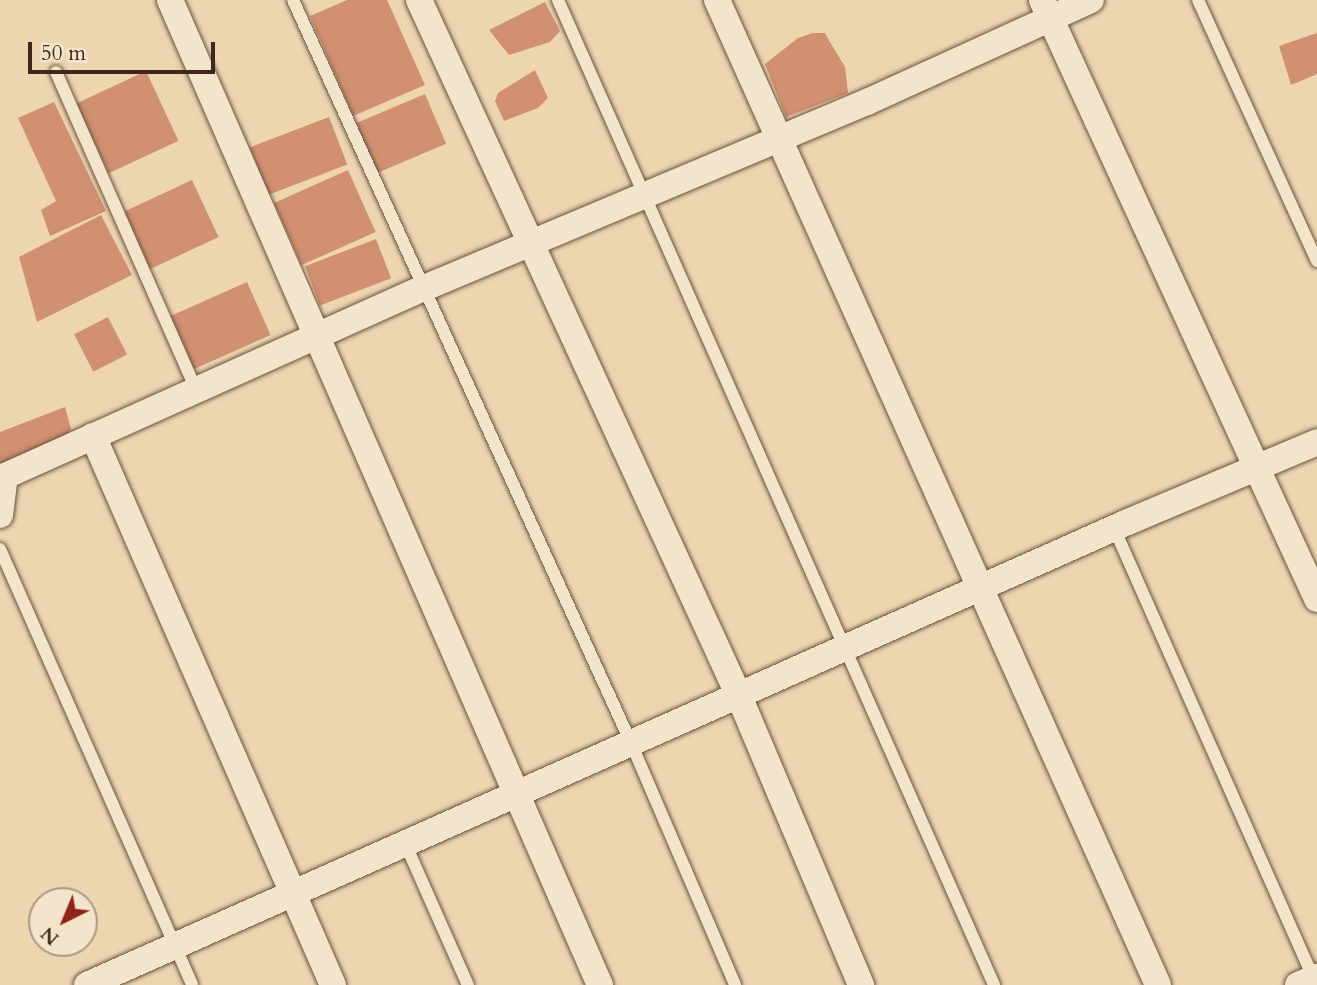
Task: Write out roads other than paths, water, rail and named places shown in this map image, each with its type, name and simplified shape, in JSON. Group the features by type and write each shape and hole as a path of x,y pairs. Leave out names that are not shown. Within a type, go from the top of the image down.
{"street":[{"path":"170,0 600,985"},
{"path":"419,0 739,696 861,985"},
{"path":"717,0 1158,985"},
{"path":"0,515 5,476 422,289 780,139 1046,9 1091,0"},
{"path":"1046,9 1317,599"},
{"path":"93,436 333,985"},
{"path":"87,985 1114,528 1317,442"},
{"path":"1298,985 1317,974"}],"lane":[{"path":"293,0 422,289 631,743 735,985"},
{"path":"558,0 995,985"},
{"path":"1198,0 1317,261"},
{"path":"56,72 196,390"},
{"path":"1114,528 1310,970 1317,974"},
{"path":"0,549 192,985"},
{"path":"405,844 468,985"}]}
